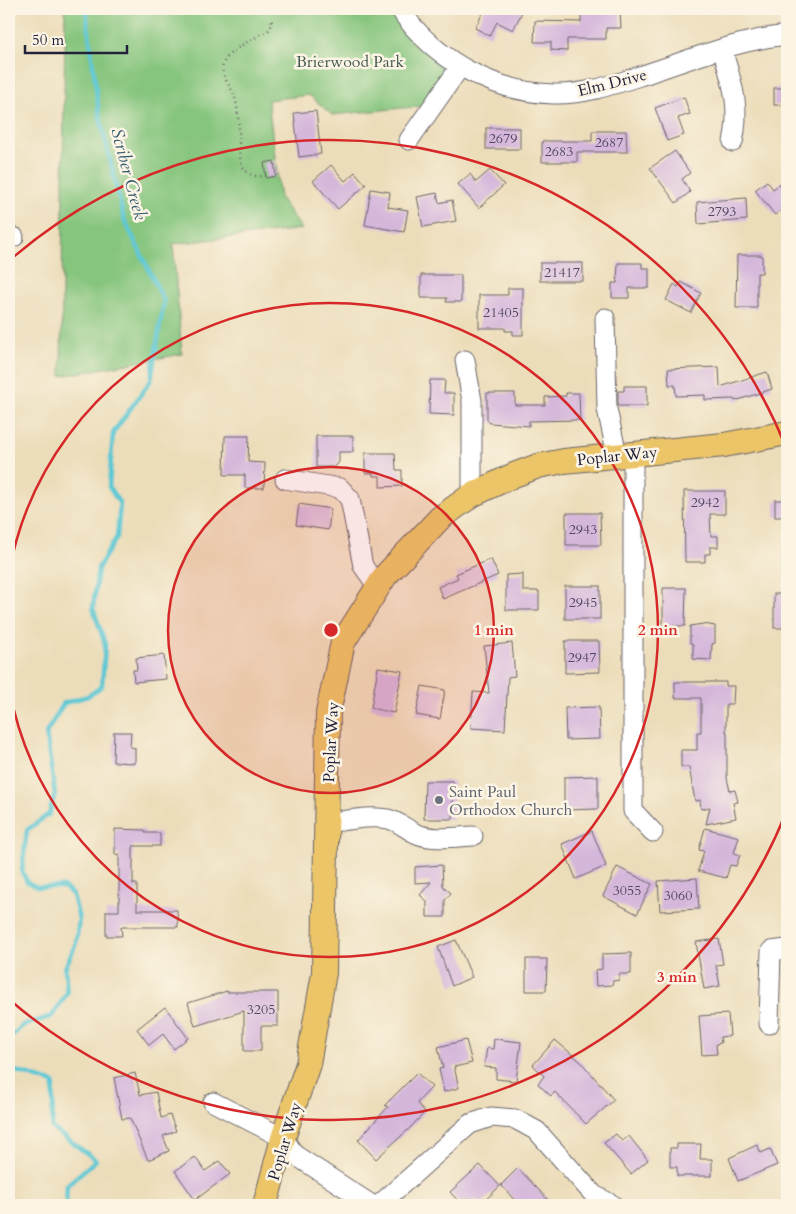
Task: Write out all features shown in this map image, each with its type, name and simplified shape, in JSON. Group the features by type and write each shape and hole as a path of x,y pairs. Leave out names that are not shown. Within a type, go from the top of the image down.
{"main road":[{"name":"Poplar Way","path":"265,1205 282,1138 308,1064 324,973 328,713 343,642 385,576 440,518 472,496 514,475 538,466 625,454 724,445 787,434"}],"street":[{"name":"Elm Drive","path":"400,9 415,28 437,50 460,67 505,87 555,94 612,86 722,49 768,37 787,35"},
{"path":"722,49 736,101 737,124 733,142"},
{"path":"409,140 460,67"},
{"path":"604,318 607,409 625,454 633,811 653,832"},
{"path":"465,360 472,401 472,496"},
{"path":"285,479 340,488 350,499 362,566 378,587"},
{"path":"326,823 374,817 389,819 427,837 473,836"},
{"path":"769,1024 771,951 787,949"},
{"path":"213,1102 282,1138 295,1155 372,1205"},
{"path":"379,1205 470,1124 491,1117 515,1119 537,1131 594,1195 613,1205"}],"path":[{"path":"266,176 253,176 246,170 240,160 235,97 223,70 224,62 236,49 272,27 272,19"}],"green space":[{"name":"Brierwood Park","path":"65,9 400,9 460,67 434,105 332,115 309,95 268,100 280,198 302,229 173,244 182,354 61,376"}],"building":[{"path":"485,9 515,9 522,12 513,30 497,22 490,36 475,28"},
{"path":"581,9 620,9 621,28 606,28 606,39 567,39 567,51 551,50 551,42 534,42 535,21 581,22"},
{"path":"774,88 787,88 787,105 774,105"},
{"path":"684,97 690,114 678,118 684,135 667,141 655,108"},
{"path":"316,111 321,154 299,157 294,113"},
{"path":"486,128 520,128 520,149 486,149"},
{"path":"592,131 626,131 627,152 577,152 577,162 542,162 542,141 592,141"},
{"path":"675,151 690,173 682,179 690,192 676,203 650,168"},
{"path":"274,161 276,176 266,178 264,163"},
{"path":"331,165 345,181 355,172 366,185 338,209 313,181"},
{"path":"490,170 504,185 479,208 458,184 470,174 476,182"},
{"path":"787,178 787,206 775,215 755,190 767,181 773,189"},
{"path":"371,189 390,192 388,207 408,210 404,232 365,225"},
{"path":"437,193 439,203 452,200 456,221 423,227 417,197"},
{"path":"746,198 747,220 698,224 697,202"},
{"path":"737,255 762,255 762,273 757,273 757,308 736,308"},
{"path":"540,263 583,263 583,281 540,281"},
{"path":"618,263 642,263 642,268 649,268 649,288 629,288 629,298 612,298 612,283 617,283"},
{"path":"421,275 461,275 461,302 446,302 447,298 421,298"},
{"path":"681,282 701,293 691,313 666,300 674,284 678,287"},
{"path":"508,288 523,288 523,335 513,335 513,331 505,331 505,328 479,328 479,295 508,295"},
{"path":"719,367 720,387 767,372 772,389 735,401 734,399 705,400 705,395 676,396 675,385 669,385 668,369"},
{"path":"430,380 445,380 444,393 454,393 454,415 429,414"},
{"path":"624,386 647,386 647,406 618,406 618,391 624,391"},
{"path":"487,393 515,393 515,405 545,405 545,397 566,396 566,393 579,393 580,420 529,421 529,426 490,423 487,420"},
{"path":"225,436 249,436 248,462 265,463 264,488 245,488 245,475 224,475"},
{"path":"316,436 353,436 353,452 339,452 339,462 335,467 316,467"},
{"path":"365,453 395,453 396,470 402,470 402,486 380,487 380,476 373,476 373,473 365,473"},
{"path":"684,491 725,491 725,514 710,514 711,536 718,536 718,547 710,547 710,554 705,554 705,562 685,562"},
{"path":"775,500 787,500 787,517 775,517"},
{"path":"299,504 331,509 328,530 296,525"},
{"path":"566,513 600,513 601,545 566,545"},
{"path":"491,559 498,575 443,599 438,587 458,578 456,574"},
{"path":"523,574 523,591 539,591 539,610 506,610 506,575"},
{"path":"565,586 600,586 600,619 565,619"},
{"path":"663,588 686,588 685,626 663,626"},
{"path":"774,594 787,594 787,628 774,628"},
{"path":"703,624 715,626 715,643 712,644 711,660 693,659 693,644 690,643 690,626"},
{"path":"565,641 599,641 600,672 565,673"},
{"path":"512,643 515,676 508,677 505,730 471,728 473,692 489,693 484,646"},
{"path":"164,655 166,679 134,682 133,670 137,670 136,658"},
{"path":"378,667 402,671 394,713 371,708"},
{"path":"675,682 726,682 726,686 734,686 733,704 726,704 726,732 727,778 730,791 735,790 738,802 733,803 736,818 706,824 710,807 701,809 700,800 695,801 689,767 681,767 681,750 697,750 697,732 701,732 701,698 675,698"},
{"path":"422,686 445,690 440,719 416,715"},
{"path":"599,707 600,739 566,740 565,708"},
{"path":"114,732 131,732 130,747 135,748 135,763 113,762"},
{"path":"598,776 598,809 564,810 564,777"},
{"name":"Saint Paul Orthodox Church","path":"425,781 453,781 453,819 424,819"},
{"path":"705,828 739,837 734,853 740,855 736,866 730,865 726,878 698,871 704,851 699,850"},
{"path":"115,829 145,830 145,833 160,833 160,846 133,846 133,884 137,884 137,910 177,910 178,927 121,927 122,936 106,936 106,911 119,911 119,854 115,855"},
{"path":"592,831 606,866 576,879 562,844"},
{"path":"442,865 443,886 451,893 445,900 445,917 427,917 427,901 420,895 431,882 415,883 415,867"},
{"path":"617,867 652,884 637,914 603,896"},
{"path":"697,878 699,909 660,911 658,881"},
{"path":"719,939 723,964 716,965 720,986 704,989 696,942"},
{"path":"456,940 472,977 452,986 438,947"},
{"path":"631,953 631,974 619,974 619,980 613,981 612,985 596,986 595,970 602,969 602,954"},
{"path":"526,959 547,959 546,991 526,991"},
{"path":"227,991 278,992 278,1026 261,1026 261,1051 244,1051 244,1011 195,1026 188,1003"},
{"path":"165,1007 188,1038 174,1049 163,1034 149,1045 137,1029"},
{"path":"728,1014 730,1036 720,1037 721,1043 716,1044 717,1054 702,1055 699,1016"},
{"path":"494,1039 521,1042 516,1081 496,1079 496,1068 484,1067 487,1048 493,1049"},
{"path":"466,1040 472,1063 454,1067 459,1088 444,1092 439,1069 443,1068 438,1047"},
{"path":"555,1040 580,1061 614,1100 586,1124 555,1092 551,1096 538,1084 544,1076 533,1065"},
{"path":"135,1073 140,1095 156,1092 161,1118 170,1115 176,1131 163,1136 169,1151 148,1160 130,1118 122,1119 114,1078"},
{"path":"417,1073 432,1087 417,1103 425,1112 376,1159 358,1140 388,1107 385,1105"},
{"path":"616,1134 622,1141 629,1136 648,1160 631,1174 604,1143"},
{"path":"677,1144 701,1144 700,1159 712,1159 712,1176 677,1176 677,1167 670,1167 670,1148 677,1148"},
{"path":"757,1145 761,1153 770,1149 777,1165 738,1181 729,1158"},
{"path":"195,1157 205,1171 220,1161 230,1174 195,1200 175,1171"},
{"path":"480,1165 500,1186 481,1204 476,1199 470,1204 466,1199 461,1204 450,1192"},
{"path":"518,1168 553,1205 531,1205 527,1201 519,1205 501,1185"}],"waterway":[{"name":"Scriber Creek","path":"9,1039 22,1026 52,1016 67,993 65,968 76,943 79,919 73,895 64,887 37,887 27,882 22,870 27,830 49,814 55,794 46,733 64,703 88,696 102,686 105,644 93,608 98,568 117,537 120,504 109,487 113,433 151,380 164,301 124,219 99,113 86,9"},
{"name":"Scriber Creek","path":"9,1069 54,1083 52,1128 96,1160 67,1185 66,1203 71,1205"}],"place":[{"name":"Saint Paul Orthodox Church","path":"439,800"}]}
